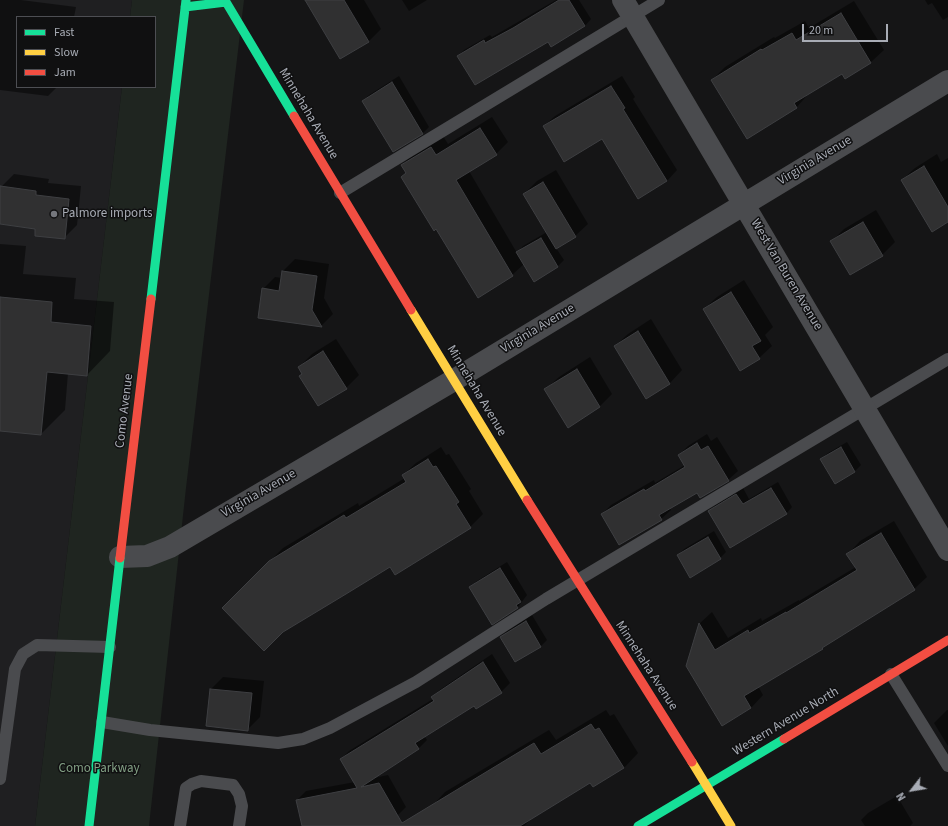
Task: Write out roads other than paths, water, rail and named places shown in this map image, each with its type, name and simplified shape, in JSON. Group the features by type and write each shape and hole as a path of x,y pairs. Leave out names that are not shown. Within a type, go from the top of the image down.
{"main road":[{"name":"Minnehaha Avenue","path":"186,4 228,1 340,193 577,582 731,826"},
{"name":"Como Avenue","path":"89,826 186,4"},
{"name":"Western Avenue North","path":"638,826 948,640"}],"street":[{"name":"West Van Buren Avenue","path":"627,8 948,550"},
{"name":"Virginia Avenue","path":"120,557 147,556 170,547 454,380 948,81"}],"lane":[{"path":"340,193 627,8 659,0"},
{"path":"102,722 150,730 278,743 303,739 330,728 416,682 546,599 577,582 948,359"},
{"path":"0,779 15,669 23,654 37,645 110,647"},
{"path":"891,674 948,766"},
{"path":"180,826 186,788 201,781 233,785 239,794 242,806 239,826"}],"place":[{"name":"Palmore imports","path":"54,214"}],"park label":[{"name":"Como Parkway","path":"99,769"}]}
